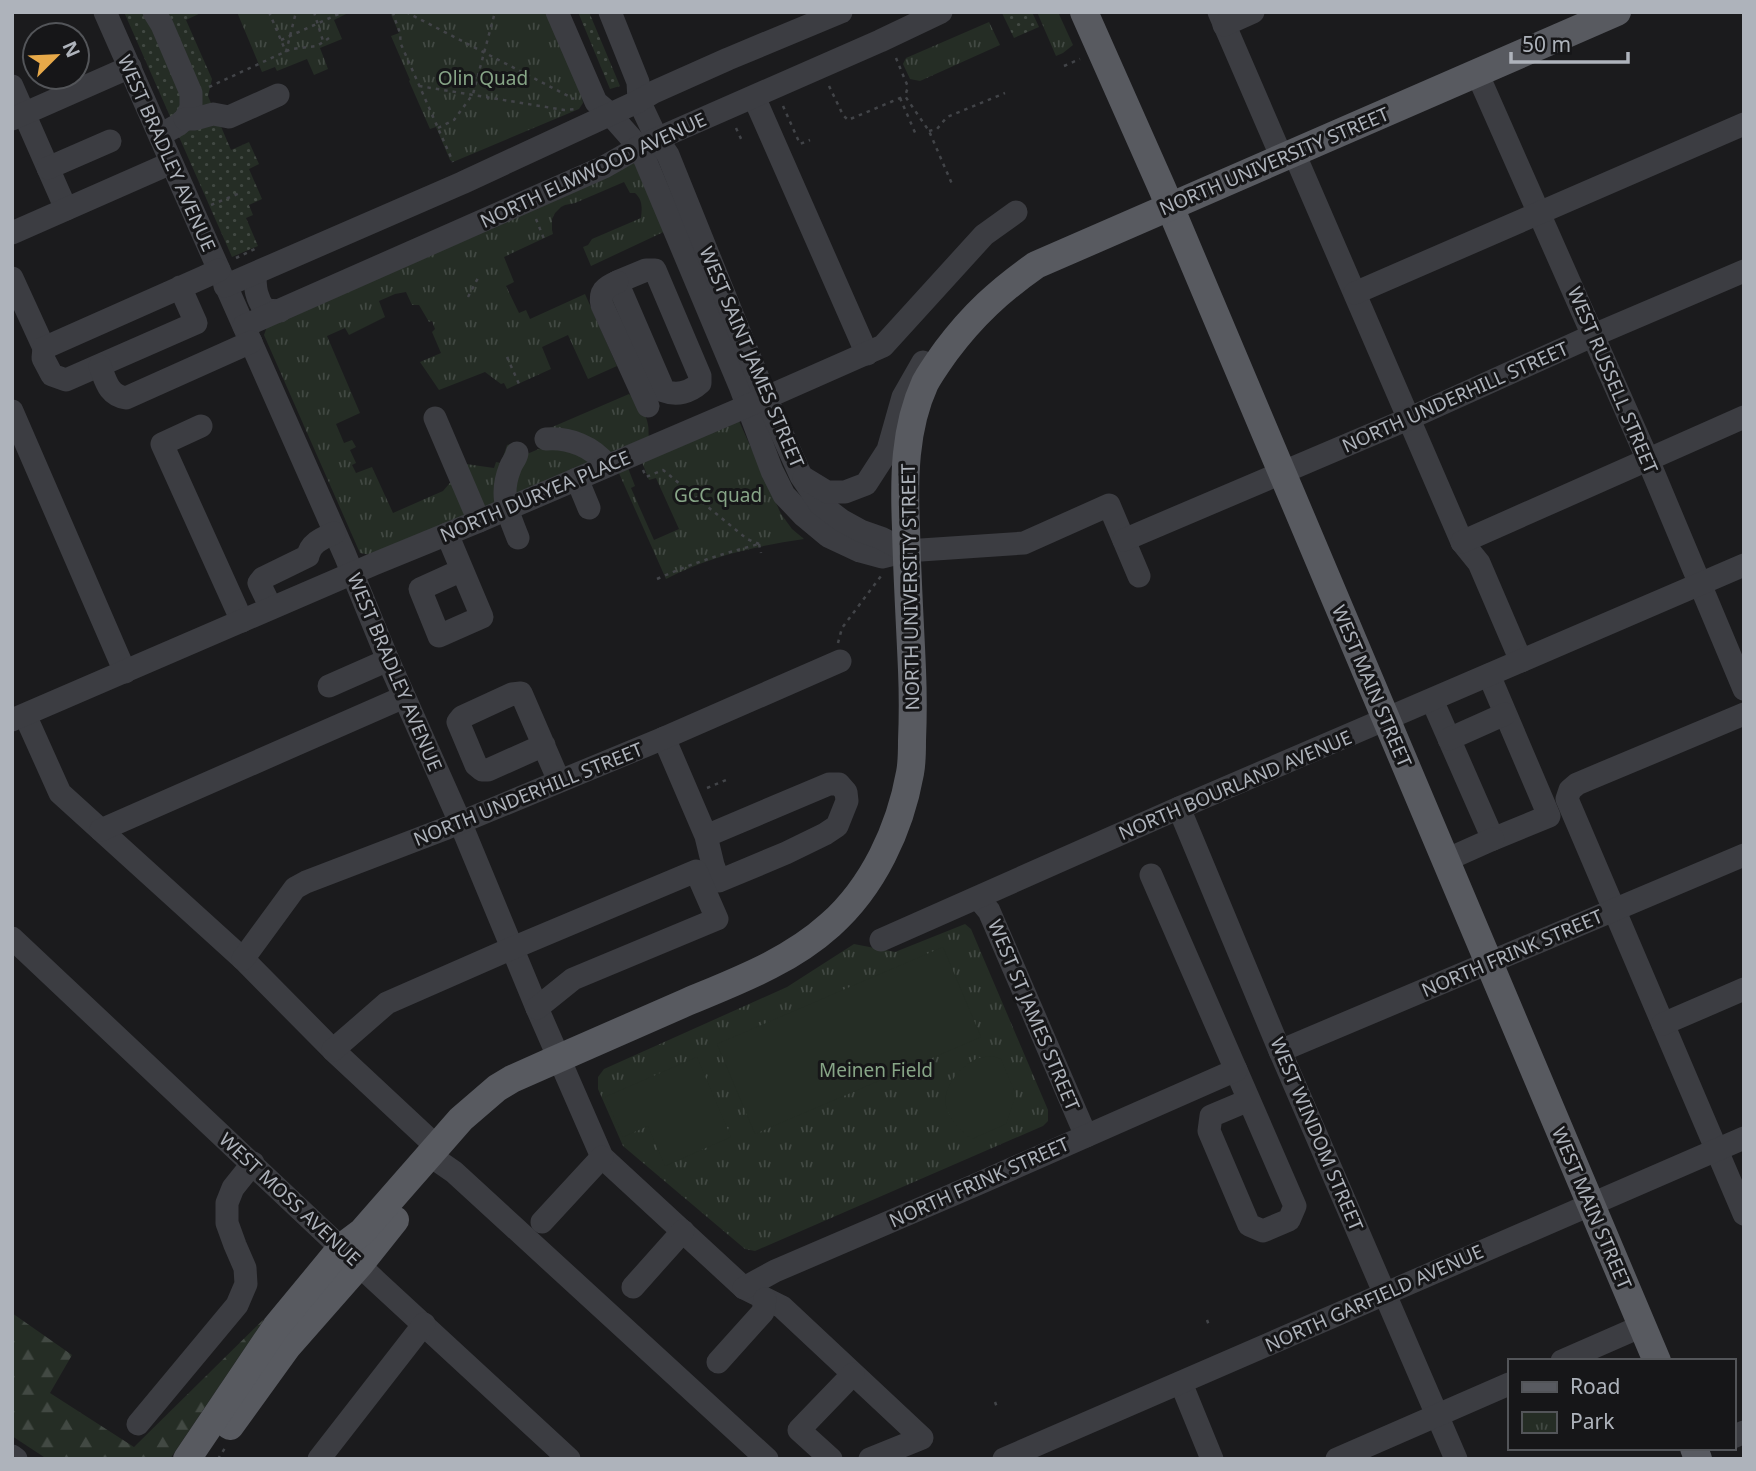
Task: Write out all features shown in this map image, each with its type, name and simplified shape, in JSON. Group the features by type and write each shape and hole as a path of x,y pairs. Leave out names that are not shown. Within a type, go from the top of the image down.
{"main road":[{"name":"WEST MAIN STREET","path":"1084,12 1170,206 1656,1359"},
{"name":"NORTH UNIVERSITY STREET","path":"351,1256 362,1232 439,1155 466,1114 497,1088 559,1058 768,967 810,942 831,925 853,901 880,861 903,804 911,770 914,703 906,551 907,446 926,381 965,326 987,304 1007,285 1036,265 1617,12"},
{"path":"187,1459 276,1327 351,1256"},
{"path":"206,1459 351,1256"}],"street":[{"path":"154,12 191,93 191,108 185,118 160,135"},
{"name":"WEST SAINT JAMES STREET","path":"557,12 596,102 648,143 668,155 729,303 772,471 784,495 828,536 860,551 882,557 906,551"},
{"name":"WEST SAINT JAMES STREET","path":"610,12 638,82 648,143 646,162 686,257 756,402 820,504 841,520 906,551"},
{"path":"44,348 180,287 255,274 462,183 654,92 841,12"},
{"name":"NORTH ELMWOOD AVENUE","path":"100,366 110,391 126,398 247,334 280,311 604,167 648,143 941,12"},
{"path":"1253,12 1222,18 1355,293 1462,542 1479,563 1521,661"},
{"name":"WEST BRADLEY AVENUE","path":"112,15 130,67 171,163 460,822 602,1157 744,1288 782,1307 922,1438 870,1459"},
{"path":"19,116 130,67"},
{"name":"WEST RUSSELL STREET","path":"1477,73 1594,335 1744,688"},
{"path":"12,86 19,116 48,168 66,209"},
{"path":"185,118 195,119 213,114 229,117 278,96"},
{"path":"754,97 867,354"},
{"path":"1355,293 1744,124"},
{"path":"48,168 110,141"},
{"path":"12,233 171,163"},
{"name":"NORTH DURYEA PLACE","path":"16,716 479,521 883,346 984,235 1016,212"},
{"path":"648,407 602,305 602,292 617,282 686,257 698,261 729,303"},
{"path":"617,282 664,391 674,394 685,392 700,383 700,376 655,270"},
{"name":"NORTH UNDERHILL STREET","path":"1124,540 1282,474 1744,271"},
{"path":"255,274 255,293 260,303 265,310 280,311"},
{"path":"12,278 44,348 43,358 52,375 66,380 196,323 180,287"},
{"path":"801,476 827,492 845,492 866,484 888,450 903,397 923,362 948,349"},
{"path":"655,445 646,415 648,407 662,386"},
{"path":"12,411 125,672"},
{"path":"1462,542 1744,417"},
{"path":"435,418 479,521"},
{"path":"201,426 162,444 242,621"},
{"path":"546,439 559,438 589,449 598,454 607,465"},
{"path":"517,453 510,466 504,495 506,509 518,538"},
{"path":"577,478 589,508"},
{"path":"906,551 1024,543 1109,505 1139,576"},
{"path":"271,608 259,583 263,578 309,556 309,550 319,539 334,533"},
{"path":"447,534 462,570"},
{"name":"NORTH BOURLAND AVENUE","path":"881,940 1179,808 1744,565"},
{"path":"329,686 388,660"},
{"name":"NORTH UNDERHILL STREET","path":"243,959 295,888 306,882 664,738 840,661"},
{"path":"1446,860 1549,816 1489,675"},
{"path":"101,830 404,697"},
{"path":"1432,699 1493,839"},
{"path":"1744,714 1577,784 1570,790 1567,799 1744,1214"},
{"path":"1449,738 1505,715"},
{"path":"16,716 60,793 243,959 454,1172 768,1459"},
{"path":"664,738 706,836 719,881 825,834 837,826 847,801 846,792 839,784 829,784 706,836"},
{"path":"544,745 559,781"},
{"name":"WEST WINDOM STREET","path":"1179,808 1280,1051 1456,1459"},
{"name":"NORTH FRINK STREET","path":"1280,1051 1744,855"},
{"path":"333,1050 387,1003 696,871 716,919 573,979 537,1008"},
{"path":"1152,875 1225,1074 1249,1100 1296,1206 1289,1220 1263,1231 1249,1225 1209,1131 1211,1116 1249,1100"},
{"name":"WEST ST JAMES STREET","path":"978,898 989,911 1086,1136"},
{"name":"WEST MOSS AVENUE","path":"12,938 569,1459"},
{"path":"1664,1024 1744,989"},
{"name":"NORTH FRINK STREET","path":"744,1288 775,1271 1225,1074"},
{"name":"NORTH GARFIELD AVENUE","path":"1004,1459 1744,1138"},
{"path":"542,1222 602,1157"},
{"path":"138,1424 237,1305 242,1294 246,1284 245,1268 227,1223 228,1203 233,1188 253,1163"},
{"path":"633,1287 683,1231"},
{"path":"718,1363 763,1312 765,1299"},
{"path":"319,1459 425,1324"},
{"path":"1567,1359 1642,1326"},
{"path":"831,1459 799,1430 853,1374"},
{"path":"1181,1383 1212,1459"},
{"path":"1337,1459 1508,1384"}],"path":[{"path":"269,12 286,52"},
{"path":"286,52 296,12"},
{"path":"314,12 323,41"},
{"path":"281,40 343,12"},
{"path":"393,12 401,35 400,43 453,162"},
{"path":"406,12 581,102"},
{"path":"438,128 454,120 473,94 495,12"},
{"path":"208,87 291,49 317,46 332,36"},
{"path":"829,86 842,115 848,120 905,96 908,87 896,58"},
{"path":"1064,66 1081,59"},
{"path":"419,86 564,110 575,109"},
{"path":"929,131 937,129 947,117 1005,93"},
{"path":"905,96 929,131 952,184"},
{"path":"900,98 917,137"},
{"path":"783,106 800,144 810,140"},
{"path":"736,128 743,143"},
{"path":"195,213 240,193"},
{"path":"536,219 544,239"},
{"path":"468,297 478,278"},
{"path":"507,357 519,384"},
{"path":"641,465 646,477 663,470 747,539 759,544"},
{"path":"759,544 761,553"},
{"path":"657,579 715,555 759,544"},
{"path":"840,661 836,649 842,628 883,573"},
{"path":"706,788 726,780"},
{"path":"1207,1320 1210,1328"},
{"path":"995,1402 998,1410"}],"green space":[{"path":"124,12 203,12 186,20 212,79 208,96 231,150 249,142 259,164 249,169 262,199 249,205 253,215 246,218 258,246 232,257"},
{"path":"237,12 350,12 334,20 342,39 320,48 328,69 314,75 307,59 277,71 275,67 262,72"},
{"name":"Olin Quad","path":"390,12 547,12 583,103 579,109 453,162 436,127 430,129 409,81 391,36 399,33"},
{"path":"578,12 589,12 620,86 610,89"},
{"path":"1032,12 1039,27 1014,38 1002,13"},
{"path":"1037,12 1058,12 1073,45 1056,56"},
{"path":"989,22 1000,45 920,81 910,79 903,64 906,58"},
{"path":"641,157 672,228 591,266 583,247 592,239 641,218 639,199 635,193 630,193 624,182 561,207 552,219 553,234 504,257 514,282 506,286 519,313 526,310 530,319 585,294 617,366 588,379 568,335 542,347 551,369 507,389 504,383 501,384 485,372 439,390 420,362 441,353 432,332 435,329 419,305 412,305 406,292 379,301 385,317 349,335 345,328 327,336 360,413 336,424 344,443 352,440 356,447 350,450 356,463 352,465 356,473 372,467 393,513 443,491 466,464 494,468 496,462 501,463 507,445 513,443 520,457 548,445 543,431 629,394 646,416 649,437 371,555 360,553 264,335 268,324"},
{"name":"GCC quad","path":"739,421 781,514 804,539 734,553 699,564 666,579 618,471 628,468 635,486 631,488 654,540 679,529 656,478 649,480 642,462"},
{"name":"Meinen Field","path":"965,924 971,929 1048,1110 1048,1121 1043,1126 755,1251 745,1249 623,1146 598,1089 598,1077 604,1069 787,987 854,944 895,952"},
{"path":"943,947 981,1037 755,1134 717,1044"},
{"path":"992,1056 1001,1059 1016,1095 1006,1124 972,1139 951,1118 946,1094 952,1080 963,1068 976,1059"},
{"path":"697,1057 731,1137 665,1166 648,1126 623,1137 605,1097"},
{"path":"12,1313 72,1355 50,1393 134,1447 265,1318 170,1459 47,1459 12,1436"}]}
